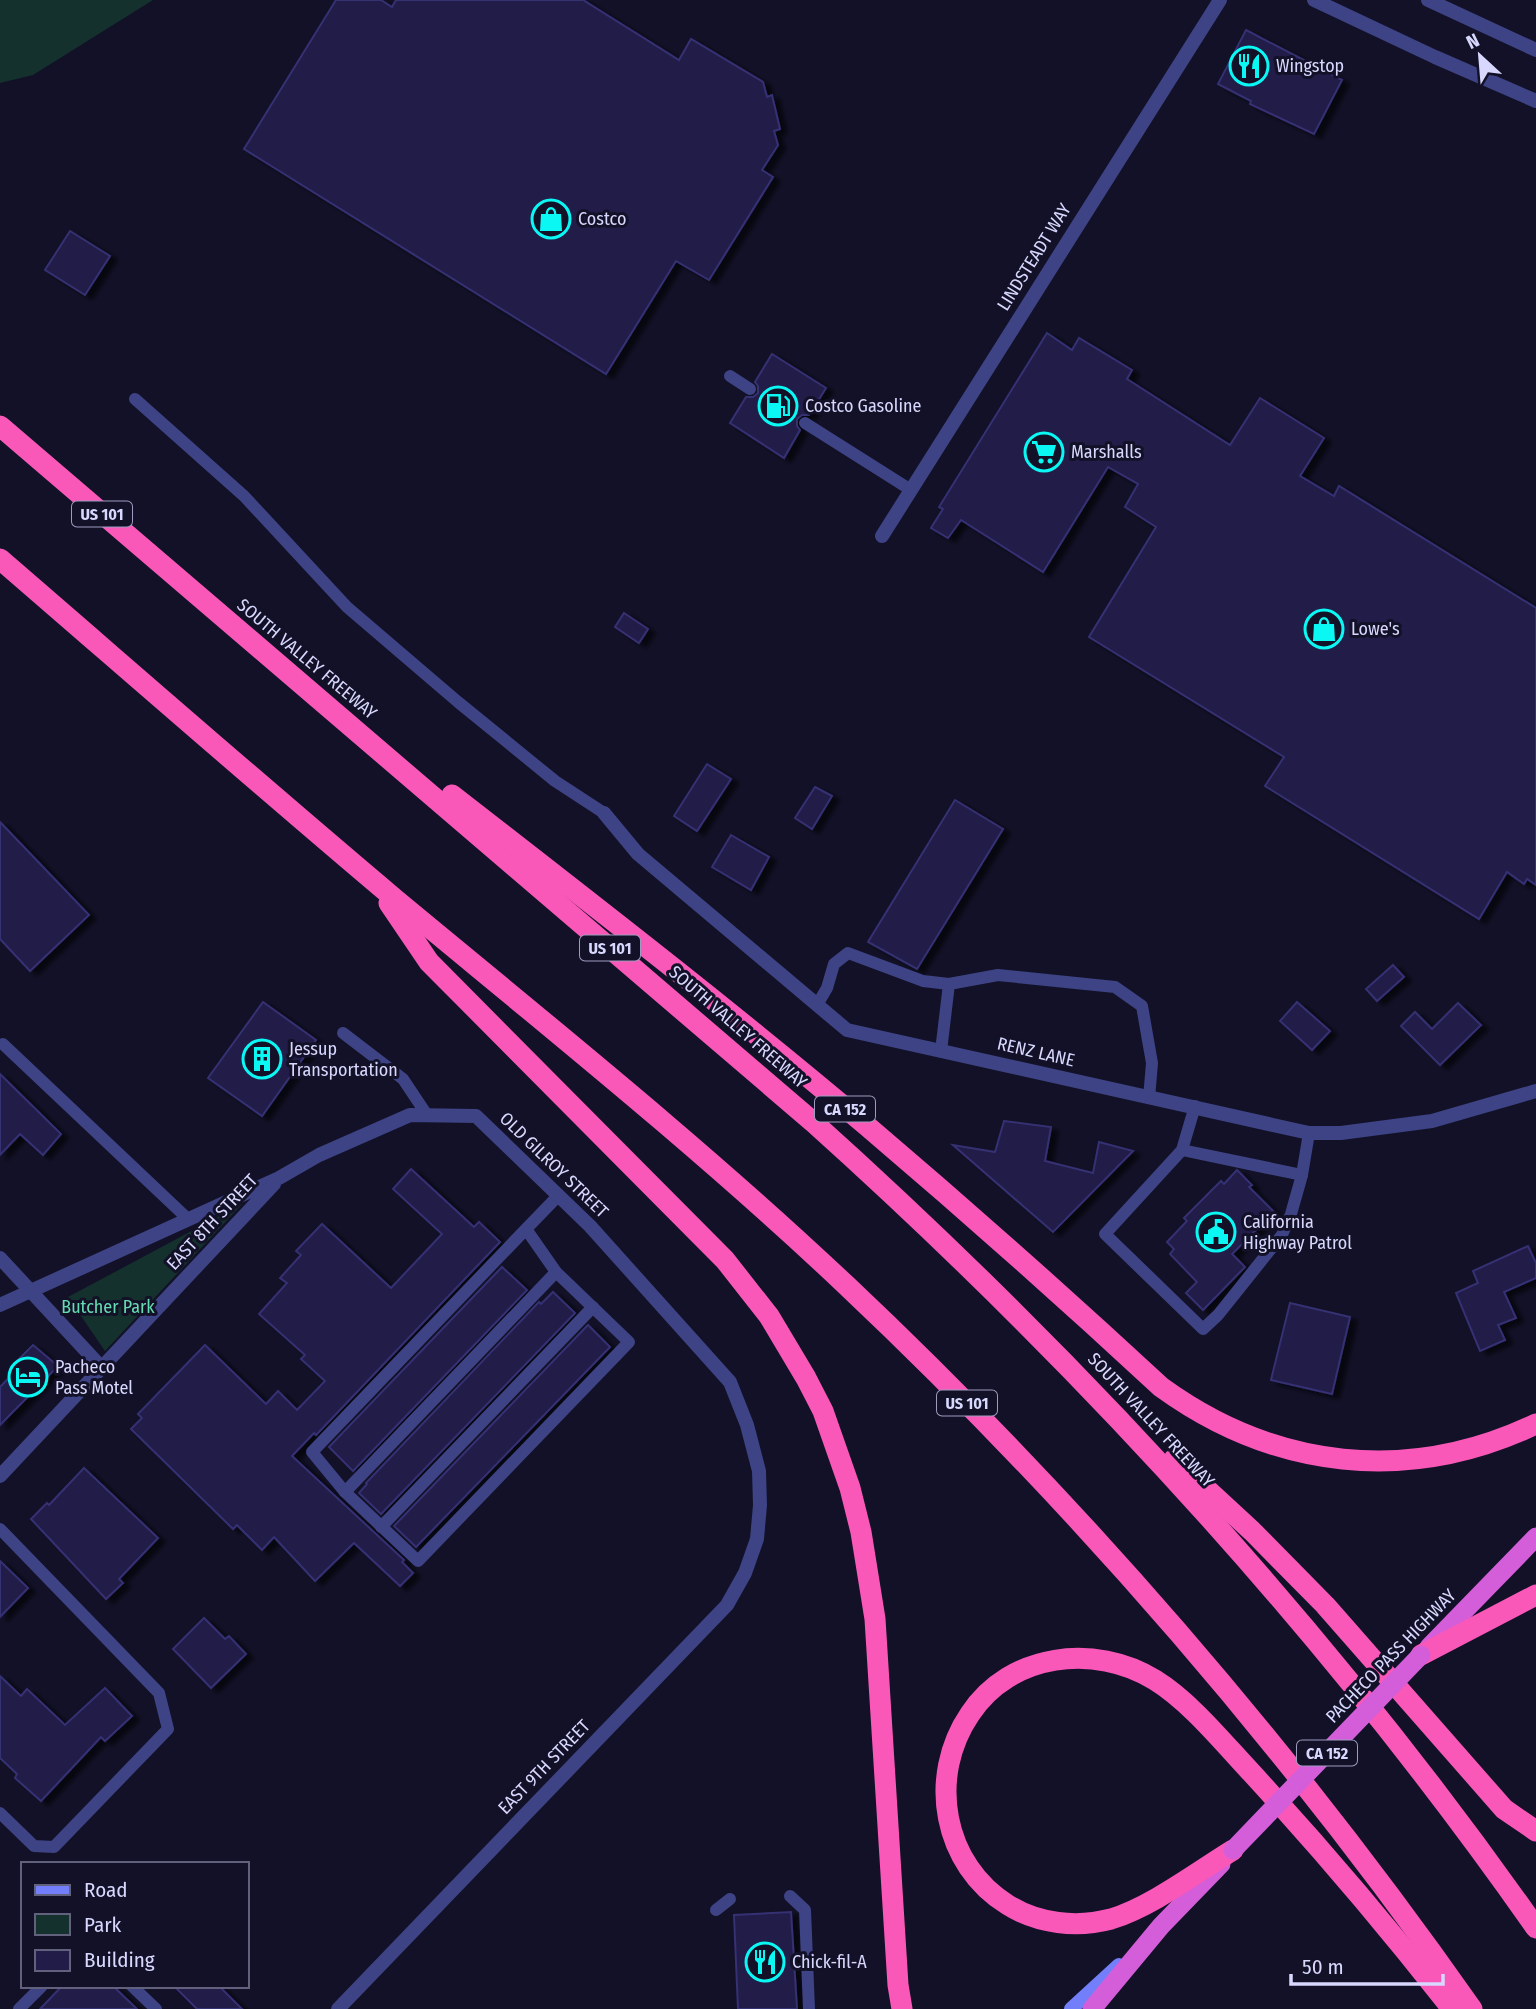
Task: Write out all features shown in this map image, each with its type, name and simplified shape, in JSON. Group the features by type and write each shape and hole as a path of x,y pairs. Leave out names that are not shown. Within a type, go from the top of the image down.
{"highway":[{"name":"SOUTH VALLEY FREEWAY","path":"0,426 813,1122 1009,1305 1177,1481 1311,1634 1422,1773 1536,1928"},
{"name":"US 101","path":"0,559 374,881 643,1106 844,1283 981,1418 1095,1538 1213,1671 1326,1810 1472,2009"},
{"name":"CA 152","path":"204,601 714,1000 949,1196 1161,1387 1191,1409 1242,1434 1283,1449 1317,1457 1374,1462 1433,1457 1479,1447 1536,1424"},
{"path":"374,881 429,962 690,1223 740,1277 788,1345 823,1411 850,1488 861,1532 872,1598 898,1985 902,2009"},
{"path":"1009,1305 1279,1557 1371,1656 1485,1790 1504,1809 1536,1830"},
{"name":"PACHECO PASS HIGHWAY","path":"1161,1926 1536,1537"},
{"path":"1421,1656 1536,1595"},
{"path":"1233,1850 1144,1904 1112,1919 1080,1925 1047,1921 1017,1911 990,1894 970,1870 954,1843 946,1810 946,1775 954,1742 970,1713 987,1693 1013,1674 1042,1662 1068,1657 1096,1659 1128,1667 1155,1680 1187,1707 1292,1817 1395,1937 1452,2009"},
{"name":"CA 152","path":"1092,2009 1161,1926"}],"main road":[{"path":"1071,2009 1161,1926"}],"street":[{"name":"LINDSTEADT WAY","path":"882,536 1220,0"},
{"path":"1314,0 1536,101"},
{"path":"1428,0 1536,50"},
{"name":"RENZ LANE","path":"604,813 638,854 847,1030 1309,1133 1341,1133 1432,1121 1536,1091"},
{"name":"OLD GILROY STREET","path":"0,1305 279,1178 319,1154 410,1115 476,1116 600,1236 730,1382 747,1425 759,1471 757,1539"},
{"name":"EAST 8TH STREET","path":"0,1476 279,1178"},
{"path":"0,1258 102,1368"},
{"name":"EAST 9TH STREET","path":"338,2009 727,1605 744,1573 757,1539"}],"lane":[{"path":"730,376 750,389"},
{"path":"135,399 244,496 347,607 555,781 604,813"},
{"path":"805,423 911,491"},
{"path":"817,1005 828,989 834,964 848,953 923,981 949,984 998,975 1115,987 1142,1006 1152,1063 1149,1098"},
{"path":"941,1051 949,984"},
{"path":"343,1032 403,1079 427,1115"},
{"path":"3,1044 188,1219"},
{"path":"1195,1106 1182,1150 1105,1234 1203,1329 1218,1315 1282,1235 1302,1175 1309,1133"},
{"path":"1182,1150 1302,1175"},
{"path":"526,1229 556,1272 629,1342 418,1561 345,1492 312,1452 526,1229 559,1195"},
{"path":"345,1492 556,1272"},
{"path":"381,1527 593,1307"},
{"path":"0,1529 159,1693 168,1728 54,1847 34,1846 0,1813"},
{"path":"790,1896 805,1910 809,2009"},
{"path":"716,1910 730,1899"},
{"path":"19,2009 40,1988"},
{"path":"134,1988 156,2009"}],"green space":[{"path":"0,0 153,0 33,75 0,83"},
{"name":"Butcher Park","path":"242,1204 105,1351 68,1297"}],"building":[{"name":"Costco","path":"336,0 381,0 392,7 396,0 583,0 679,60 691,39 763,82 767,97 772,95 780,129 774,131 778,145 762,170 773,177 709,280 676,261 606,374 244,149"},
{"path":"1246,30 1342,80 1314,134 1250,104 1251,101 1218,84"},
{"path":"70,231 110,256 85,295 45,270"},
{"path":"1047,333 1072,350 1079,338 1132,370 1127,379 1230,445 1260,398 1324,438 1300,476 1334,496 1339,486 1536,608 1536,885 1527,879 1524,884 1507,872 1479,919 1265,786 1284,757 1089,637 1156,527 1125,507 1138,484 1108,467 1043,572 961,520 948,538 931,528 943,509 939,507"},
{"name":"Costco Gasoline","path":"772,354 826,388 809,415 802,415 797,419 800,430 784,458 730,423 746,397 753,397 758,393 755,382"},
{"path":"624,613 648,629 639,643 615,627"},
{"path":"707,764 731,779 697,831 674,816"},
{"path":"815,787 832,796 812,829 795,818"},
{"path":"955,800 1003,829 917,969 868,942"},
{"path":"0,822 89,915 30,971 0,939"},
{"path":"731,835 769,857 751,890 712,867"},
{"path":"1393,965 1404,977 1377,1001 1366,989"},
{"name":"Jessup Transportation","path":"263,1002 316,1040 262,1116 208,1078"},
{"path":"1297,1002 1330,1031 1312,1050 1280,1021"},
{"path":"1458,1003 1481,1025 1440,1065 1401,1026 1415,1012 1432,1029"},
{"path":"0,1074 61,1134 43,1155 20,1134 0,1155"},
{"path":"1004,1121 1051,1127 1045,1161 1093,1173 1099,1142 1133,1151 1053,1232 953,1145 995,1152"},
{"path":"411,1169 474,1227 479,1222 500,1242 316,1435 314,1433 292,1456 404,1560 402,1562 413,1573 400,1586 354,1543 315,1581 274,1537 262,1550 237,1525 233,1529 131,1429 142,1418 138,1414 205,1345 266,1404 278,1391 297,1410 325,1381 301,1359 305,1355 259,1314 287,1283 280,1278 301,1255 296,1251 322,1224 391,1288 442,1234 393,1189"},
{"name":"California Highway Patrol","path":"1237,1170 1252,1185 1249,1187 1274,1212 1232,1254 1245,1267 1203,1310 1186,1293 1197,1282 1170,1254 1174,1249 1167,1242 1187,1221 1184,1218 1221,1181 1224,1184"},
{"path":"1528,1246 1536,1263 1536,1278 1504,1292 1516,1318 1498,1325 1505,1340 1480,1351 1456,1293 1478,1283 1473,1271"},
{"path":"502,1267 527,1290 353,1471 329,1447"},
{"path":"553,1292 575,1313 381,1514 359,1493 366,1483 539,1302 541,1304"},
{"path":"1290,1303 1350,1317 1332,1394 1271,1380"},
{"path":"588,1325 610,1347 416,1547 394,1526"},
{"name":"Pacheco Pass Motel","path":"33,1345 58,1366 0,1425 0,1387 20,1367 15,1363"},
{"path":"84,1468 158,1538 119,1579 123,1583 106,1599 31,1519 47,1503 49,1505"},
{"path":"0,1561 28,1588 0,1617"},
{"path":"204,1618 225,1639 229,1636 246,1654 211,1688 173,1649"},
{"path":"0,1676 21,1696 27,1689 65,1725 105,1688 132,1716 105,1741 101,1737 41,1801 15,1778 17,1774 0,1758"},
{"name":"Chick-fil-A","path":"791,1912 797,2009 738,2009 734,1915"},
{"path":"60,1988 115,1988 137,2009 40,2009"},
{"path":"176,1988 221,1988 242,2009 197,2009"}],"place":[{"name":"Wingstop","path":"1249,66"},
{"name":"Costco","path":"551,219"},
{"name":"Costco Gasoline","path":"778,406"},
{"name":"Marshalls","path":"1044,452"},
{"name":"Lowe's","path":"1324,629"},
{"name":"Jessup Transportation","path":"262,1059"},
{"name":"California Highway Patrol","path":"1216,1232"},
{"name":"Pacheco Pass Motel","path":"28,1377"},
{"name":"Chick-fil-A","path":"765,1962"}]}
